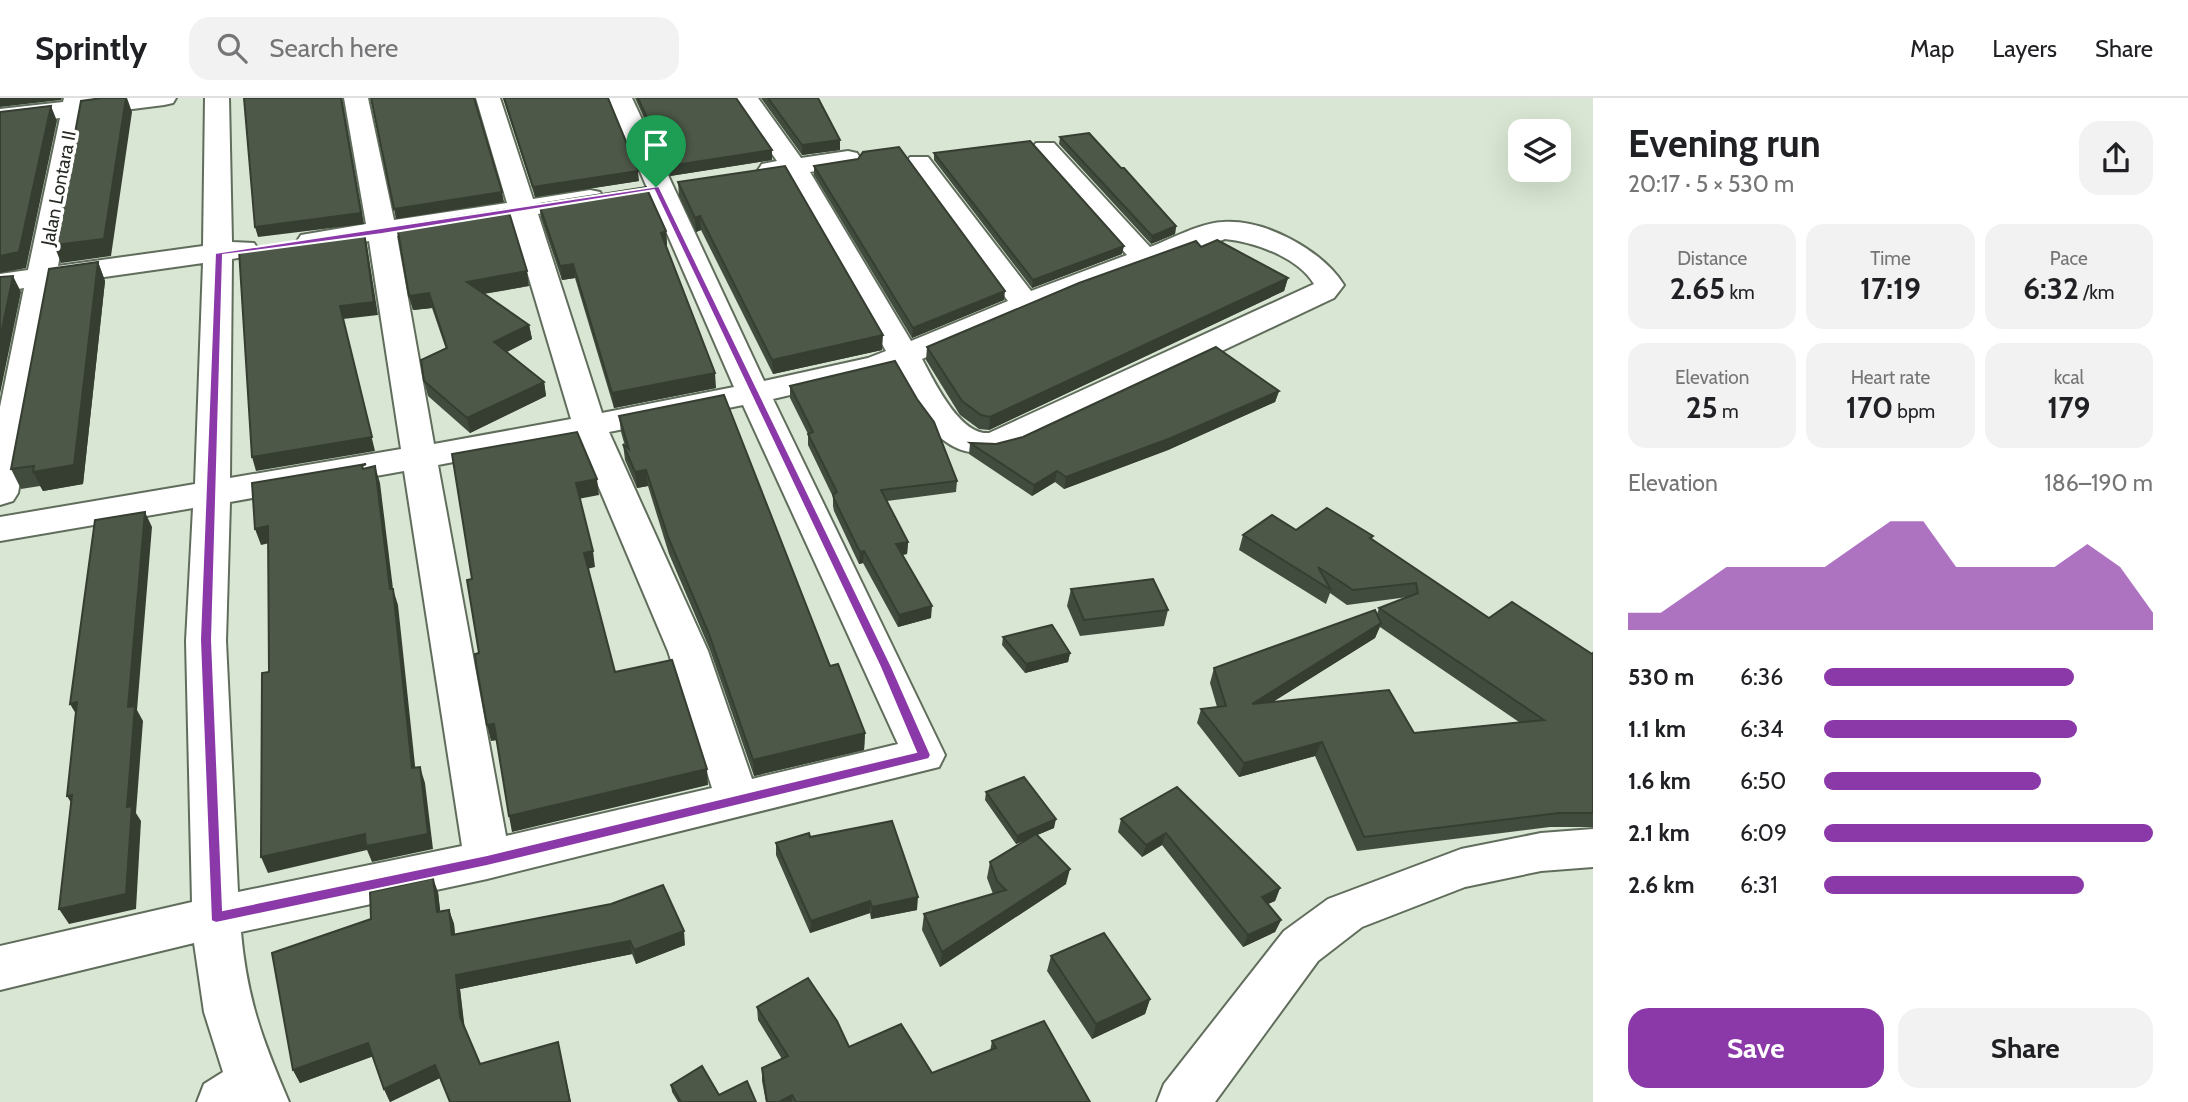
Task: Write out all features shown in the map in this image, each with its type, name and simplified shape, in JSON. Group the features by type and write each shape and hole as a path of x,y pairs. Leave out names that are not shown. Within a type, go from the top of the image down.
{"street":[{"path":"0,117 75,104 164,98"},
{"path":"218,98 218,348 206,640 218,956 246,1096"},
{"path":"356,98 382,232 487,860"},
{"path":"488,98 589,424 688,651 738,801"},
{"path":"0,968 216,917 487,860 924,755 880,655 753,394 647,189 620,98"},
{"path":"0,529 419,457 753,394 877,366 904,355 1026,304 1207,233 1236,230 1273,242 1310,264 1329,285 1323,292 1198,347 1009,438 983,446 960,438 948,425 904,355 792,167 745,98"},
{"name":"Jalan Lontara II","path":"0,493 75,104"},
{"path":"1045,148 1146,258"},
{"path":"751,173 848,159"},
{"path":"919,163 1026,304"},
{"path":"0,283 382,232 647,189"},
{"path":"1183,1102 1301,946 1345,913 1461,868 1541,852 1593,848"}],"building":[{"path":"126,98 104,239 54,245 81,101"},
{"path":"244,98 341,98 361,213 255,227"},
{"path":"371,98 474,98 502,192 394,209"},
{"path":"504,98 608,98 638,171 533,187"},
{"path":"638,98 736,98 772,150 669,166"},
{"path":"768,98 818,98 840,140 802,145"},
{"path":"51,106 19,252 0,256 0,112"},
{"path":"1089,133 1176,226 1152,236 1060,137"},
{"path":"1030,141 1124,246 1033,280 934,153"},
{"path":"899,147 1005,291 913,328 814,166 858,159 863,152"},
{"path":"785,166 883,335 772,360 700,216 695,218 678,182"},
{"path":"646,187 666,231 661,233 715,373 612,393 573,264 560,266 539,204"},
{"path":"508,209 527,271 467,282 529,325 494,342 544,382 467,418 424,381 421,360 447,348 429,293 409,296 397,226"},
{"path":"364,232 374,302 340,306 372,437 252,457 239,250"},
{"path":"1217,240 1288,278 990,417 981,415 962,401 927,347 1079,283 1196,241 1201,247"},
{"path":"98,262 74,465 33,472 34,466 11,469 49,269"},
{"path":"13,276 0,339 0,277"},
{"path":"1216,347 1279,391 1171,438 1066,477 1057,471 1034,485 970,443 996,444 1023,437"},
{"path":"895,361 934,422 957,481 881,490 908,542 896,544 932,606 899,615 864,551 860,552 834,499 833,494 837,492 808,434 813,432 790,386"},
{"path":"724,395 830,666 838,664 865,733 753,760 709,634 668,537 646,470 635,472 623,444 629,449 619,416"},
{"path":"577,432 597,479 576,483 593,551 584,553 615,672 672,660 707,769 509,816 494,724 487,725 476,664 475,654 479,653 467,580 472,579 452,454"},
{"path":"366,464 362,466 363,469 375,466 390,589 393,589 412,768 420,767 428,834 366,846 365,834 261,857 262,673 269,672 268,526 255,529 252,483"},
{"path":"1327,508 1373,536 1370,538 1489,618 1512,602 1593,653 1593,813 1559,813 1364,837 1322,742 1244,763 1201,709 1226,706 1214,668 1375,610 1381,623 1252,704 1389,690 1414,733 1544,720 1379,608 1418,593 1416,583 1353,590 1318,567 1331,590 1243,535 1272,515 1296,530"},
{"path":"145,512 128,707 135,706 127,807 132,806 126,894 59,909 72,795 67,796 77,702 70,704 95,520"},
{"path":"1153,579 1168,610 1084,620 1071,589"},
{"path":"1052,625 1070,653 1026,664 1003,637"},
{"path":"1024,777 1056,819 1017,836 986,792"},
{"path":"1177,787 1280,888 1262,897 1281,920 1248,935 1166,833 1146,845 1121,819"},
{"path":"892,821 918,897 872,907 870,901 811,921 776,843 809,833 810,837"},
{"path":"1036,834 1070,869 942,952 924,914 1006,890 997,881 990,862"},
{"path":"433,878 437,912 449,910 452,935 611,904 663,885 684,931 634,950 630,941 456,975 460,1017 480,1064 558,1042 570,1102 450,1102 435,1065 384,1089 368,1043 293,1070 272,953 371,919 370,892"},
{"path":"1104,933 1150,999 1096,1024 1051,956"},
{"path":"808,978 837,1021 849,1047 901,1024 932,1073 996,1048 992,1041 1044,1021 1090,1102 796,1102 792,1095 779,1102 767,1102 762,1068 788,1056 757,1007"},
{"path":"702,1066 719,1095 747,1081 756,1102 681,1102 671,1085"}],"route":[{"path":"656,187 886,667 924,755 487,860 216,917 206,640 218,348 219,253 382,232 656,187"}]}
